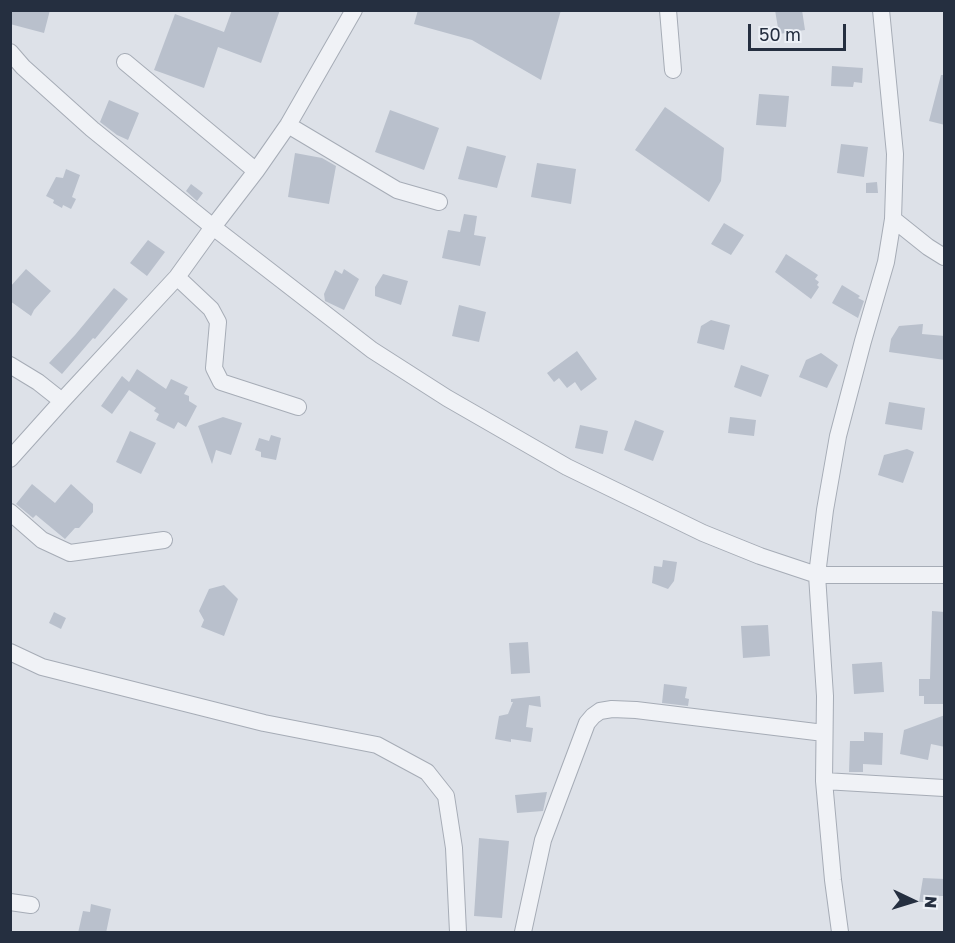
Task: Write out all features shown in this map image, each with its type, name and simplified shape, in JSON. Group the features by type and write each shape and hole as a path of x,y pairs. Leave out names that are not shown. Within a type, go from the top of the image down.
{"street":[{"path":"10,459 177,277 288,125 354,10"},
{"path":"668,10 673,70"},
{"path":"840,933 832,880 824,781 823,643 817,575 838,436 886,262 893,219 895,154 881,10"},
{"path":"10,52 57,99 213,227 372,350 447,398 567,467 703,533 760,556 817,575 945,575"},
{"path":"125,62 256,171"},
{"path":"288,125 397,190 439,202"},
{"path":"893,219 928,247 945,257"},
{"path":"177,277 211,309 218,322 214,368 221,382 298,407"},
{"path":"10,365 38,382 62,401"},
{"path":"10,512 42,540 70,553 164,540"},
{"path":"10,652 42,668 264,723 377,746 427,772 446,796 454,848 458,933"},
{"path":"523,933 543,840 587,723 600,711 612,709 636,711 824,733"},
{"path":"824,781 945,789"},
{"path":"10,902 31,905"}],"building":[{"path":"10,10 50,10 44,33 10,24"},
{"path":"232,10 280,10 261,63 218,47 204,88 154,70 175,14 224,32"},
{"path":"418,10 561,10 541,80 472,40 414,24"},
{"path":"775,10 802,10 805,30 779,34"},
{"path":"832,66 863,68 862,83 854,82 853,87 831,86"},
{"path":"941,75 945,75 945,125 929,121"},
{"path":"759,94 789,96 786,127 756,125"},
{"path":"109,100 139,113 128,140 100,122"},
{"path":"665,107 724,148 721,181 709,202 635,150"},
{"path":"390,110 439,128 424,170 375,152"},
{"path":"841,144 868,147 864,177 837,173"},
{"path":"467,146 506,156 497,188 458,179"},
{"path":"295,153 322,158 336,166 329,204 288,197"},
{"path":"537,163 576,169 571,204 531,197"},
{"path":"66,169 80,175 72,197 76,199 71,209 63,205 62,208 46,196 56,177 63,178"},
{"path":"877,182 878,193 866,193 866,183"},
{"path":"191,184 203,193 197,201 186,191"},
{"path":"464,214 477,216 474,235 486,237 480,266 442,258 448,230 460,232"},
{"path":"724,223 744,235 731,255 711,244"},
{"path":"148,240 165,252 147,276 130,263"},
{"path":"786,254 818,275 815,279 819,282 817,285 819,287 811,299 775,272"},
{"path":"26,269 51,291 31,316 10,301 10,287"},
{"path":"344,269 359,279 344,310 325,301 324,294 335,270 342,274"},
{"path":"383,274 408,281 401,305 375,296 375,287"},
{"path":"842,285 864,301 858,318 832,303"},
{"path":"114,288 128,299 62,374 49,363"},
{"path":"459,305 486,312 479,342 452,336"},
{"path":"711,320 730,325 724,350 697,343 701,326"},
{"path":"923,324 922,334 945,336 945,360 889,352 891,339 899,326"},
{"path":"577,351 597,379 581,391 575,382 567,388 559,378 554,382 547,373"},
{"path":"821,353 838,365 827,388 799,377 806,360"},
{"path":"741,365 769,375 761,397 734,387"},
{"path":"137,369 166,389 171,379 188,387 184,394 189,396 189,401 197,406 186,427 178,422 174,429 156,420 159,414 154,411 156,408 129,390 112,414 101,406 122,376 129,382"},
{"path":"889,402 925,408 922,430 885,424"},
{"path":"223,417 242,423 231,455 216,450 212,464 198,426"},
{"path":"730,417 756,420 754,436 728,433"},
{"path":"635,420 664,431 653,461 624,450"},
{"path":"580,425 608,431 603,454 575,448"},
{"path":"130,431 156,443 141,474 116,462"},
{"path":"271,435 281,438 276,460 261,457 261,452 255,450 259,438 269,441"},
{"path":"907,449 914,452 903,483 878,475 884,455"},
{"path":"32,484 55,503 71,484 93,504 93,512 65,539 36,515 33,518 16,504"},
{"path":"663,560 677,562 674,581 668,589 652,583 654,566 662,567"},
{"path":"224,585 238,599 224,636 201,627 204,620 199,611 209,589"},
{"path":"932,611 945,612 945,704 924,704 924,696 919,696 919,679 930,679"},
{"path":"54,612 66,618 61,629 49,623"},
{"path":"768,625 770,656 743,658 741,626"},
{"path":"528,642 530,673 511,674 509,643"},
{"path":"882,662 884,692 854,694 852,664"},
{"path":"664,684 687,687 685,698 689,699 688,706 662,703"},
{"path":"540,696 541,707 529,705 526,727 533,728 531,742 495,739 499,716 508,714 513,702 511,699"},
{"path":"945,715 945,747 931,744 928,760 900,754 904,730"},
{"path":"864,732 883,733 882,765 863,764 863,772 849,772 850,741 864,741"},
{"path":"547,792 543,811 517,813 515,795"},
{"path":"479,838 509,841 502,918 474,916"},
{"path":"923,878 945,879 945,896 938,896 938,906 927,906 927,902 919,902"},
{"path":"91,904 111,909 106,933 78,933 83,911 90,912"}]}
